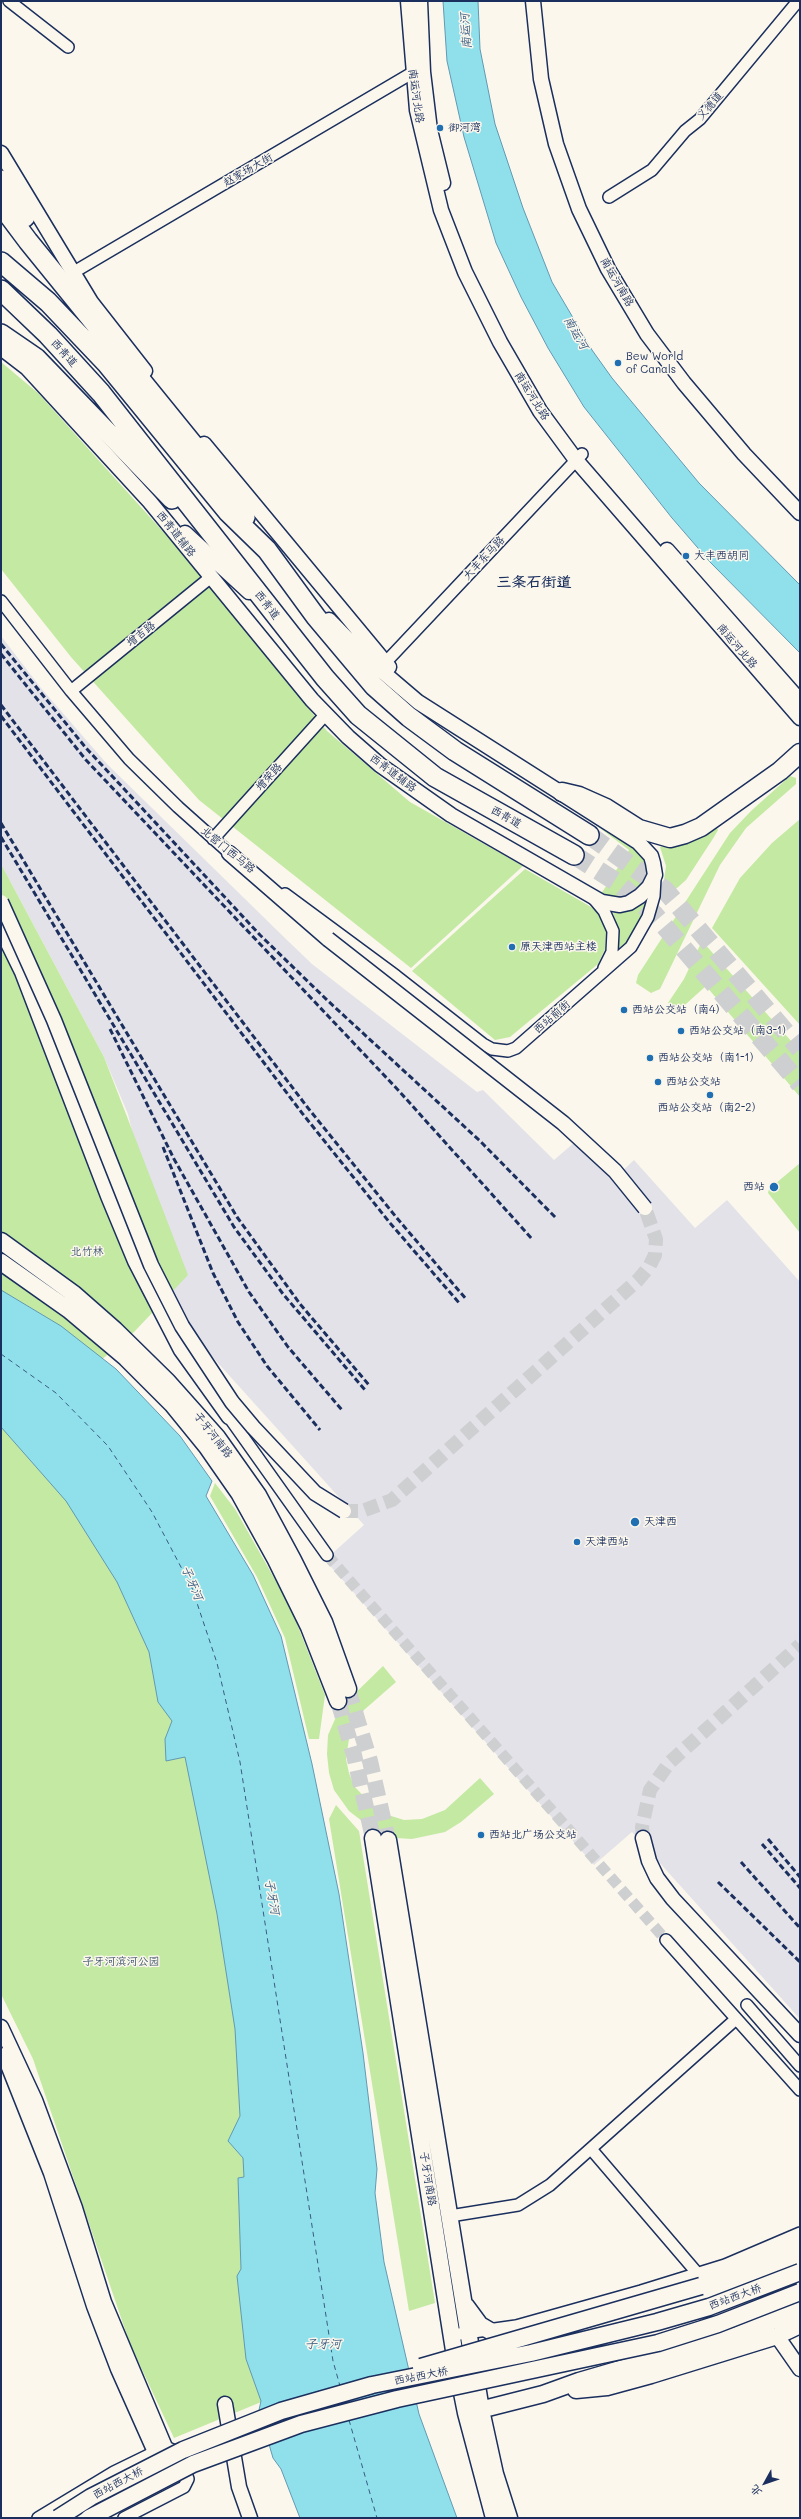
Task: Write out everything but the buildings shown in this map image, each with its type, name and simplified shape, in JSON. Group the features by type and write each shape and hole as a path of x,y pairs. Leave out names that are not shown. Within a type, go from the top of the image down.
{"highway":[{"path":"1,180 72,293"},
{"path":"1,205 234,499 267,550"},
{"name":"西青道","path":"1,262 48,302 107,364 228,512 267,550 316,617 374,686 409,717 455,751 589,835"},
{"name":"西青道","path":"5,294 48,335 101,393 278,619 358,715 435,777 574,855"},
{"path":"1,334 36,358 87,409 236,565"}],"main road":[{"path":"562,792 579,796 606,808 639,830 670,838 685,834 701,827 780,771 800,753"},
{"name":"子牙河南路","path":"1,1242 74,1294 115,1330 168,1382 217,1437 258,1495 290,1553 324,1622 348,1689"},
{"name":"子牙河南路","path":"1,1262 69,1310 126,1358 172,1404 207,1447 239,1494 273,1554 309,1627 338,1702"},
{"name":"子牙河南路","path":"457,2369 380,1839 450,2216 472,2359 475,2408 494,2518"},
{"path":"372,2385 433,2363 700,2280 800,2244"},
{"path":"800,2259 765,2275 686,2304 472,2359 457,2369 475,2408 506,2403 543,2394 737,2335 800,2309"},
{"name":"西站西大桥","path":"58,2518 116,2483 210,2437 281,2411 372,2385 531,2353 657,2322 708,2307 800,2272"},
{"name":"西站西大桥","path":"89,2518 193,2464 301,2424 397,2399 658,2343 739,2317 800,2292"},
{"path":"462,2294 470,2315 487,2330 506,2339 530,2344"},
{"path":"543,2394 607,2387 777,2336 800,2325"},
{"name":"子牙河南路","path":"475,2408 509,2518"}],"street":[{"path":"9,1 68,48"},
{"name":"南运河北路","path":"408,1 418,72 430,130 448,202 469,259 531,380 579,457 800,718"},
{"name":"南运河北路","path":"418,72 420,1"},
{"name":"南运河南路","path":"533,1 541,79 556,144 579,210 608,270 648,334 684,383 744,454 800,513"},
{"name":"义德道","path":"609,197 652,170 685,131 700,119 798,1"},
{"name":"赵家场大街","path":"74,272 418,72"},
{"path":"1,153 91,302 157,386 385,663 446,720"},
{"name":"西青道辅路","path":"1,348 32,374 150,502 326,715 380,765 445,811 592,898 611,905 629,903 645,892 655,876"},
{"name":"南运河北路","path":"579,457 800,701"},
{"name":"大丰东马路","path":"385,663 579,457"},
{"path":"150,502 278,619"},
{"name":"增吉路","path":"68,688 209,574"},
{"path":"293,584 390,680 446,720 502,757 562,792 638,842 651,856 655,876"},
{"name":"北营门西马路","path":"1,601 68,688 148,778 212,839 396,976 483,1044 500,1051"},
{"name":"增荣路","path":"212,839 326,715"},
{"path":"230,853 328,939 563,1122 615,1171 644,1208"},
{"name":"西站前街","path":"500,1051 516,1048 602,974 630,947 644,926 654,896 655,876"},
{"path":"592,898 604,911 613,931 612,952 602,974"},
{"path":"1,902 54,1020 151,1265 182,1326 232,1402 315,1493 344,1511"},
{"path":"1,929 22,972 108,1196 135,1261 181,1350 327,1556"},
{"path":"643,1838 649,1861 657,1878 673,1899 800,2035"},
{"path":"666,1940 800,2090"},
{"path":"747,2005 800,2066"},
{"path":"450,2216 518,2205 550,2185 736,2019"},
{"path":"1,2027 35,2100 75,2208 104,2302 160,2450"},
{"path":"1,2050 41,2146 118,2369 160,2450"},
{"path":"591,2149 700,2280"},
{"path":"452,2335 545,2319 700,2280 732,2262 800,2233"},
{"path":"777,2336 800,2369"},
{"path":"225,2404 239,2486 250,2518"},
{"path":"38,2518 114,2472 160,2450 178,2452 188,2479 184,2487 124,2518"}],"shaded area":[{"name":"天津西站","path":"1,636 41,688 107,764 312,964 477,1092 483,1090 554,1160 575,1142 613,1180 634,1160 695,1228 727,1200 800,1282 800,2019 632,1832 594,1865 325,1560 364,1525 199,1342 171,1290 128,1114 104,1057 1,864"}],"green space":[{"path":"1,362 38,393 185,556 327,731 410,802 523,866 411,968 199,800 71,657 1,569"},
{"path":"790,776 796,778 796,784 746,828 720,865 660,989 651,993 636,983 638,975 730,833 751,811"},
{"path":"580,813 634,846 645,859 647,870 645,881 630,897 611,899 601,894 629,850"},
{"path":"800,819 800,1025 712,928 740,878 772,843"},
{"path":"717,828 718,830 714,837 686,880 677,888 662,895 666,866 660,847 689,843"},
{"name":"北竹林","path":"1,864 104,1057 188,1275 134,1332 92,1368 1,1308"},
{"path":"525,869 598,911 603,917 606,929 605,949 598,964 510,1037 495,1040 412,971"},
{"path":"646,902 648,903 638,928 622,950 617,952 619,932 613,913 633,910"},
{"path":"702,941 800,1051 800,1097 706,986 677,1012 668,1003 684,979"},
{"path":"800,1163 800,1233 768,1193 769,1189"},
{"name":"子牙河滨河公园","path":"1,1408 96,1511 229,1840 283,2393 174,2438 130,2344 33,2059 1,1994"},
{"path":"215,1483 235,1509 290,1606 325,1695 319,1739 309,1739 285,1638 257,1577 210,1496"},
{"path":"383,1666 396,1682 364,1710 350,1732 346,1759 349,1773 354,1786 373,1806 388,1815 404,1820 422,1819 445,1810 480,1778 494,1794 461,1822 445,1832 412,1839 396,1838 375,1831 349,1811 334,1790 329,1773 327,1754 328,1735 340,1708"},
{"path":"336,1805 359,1831 435,2303 409,2311 329,1819"}],"water":[{"name":"南运河","path":"443,1 478,1 480,49 495,124 523,208 552,282 592,350 612,378 699,483 800,585 800,653 710,562 672,518 584,407 548,348 521,297 496,243 464,137 447,61"},
{"name":"子牙河","path":"1,1290 61,1326 116,1369 180,1436 212,1481 206,1496 253,1575 281,1636 312,1764 339,1894 363,2053 377,2169 375,2193 384,2262 419,2414 457,2518 300,2518 281,2469 273,2458 259,2410 261,2401 246,2359 237,2276 241,2269 238,2178 244,2177 243,2158 228,2141 240,2116 235,2029 217,1914 185,1757 166,1761 165,1739 172,1721 158,1702 149,1652 117,1582 66,1501 1,1427"}],"ferry route":[{"path":"1,1354 56,1393 108,1446 152,1512 192,1588 217,1663 240,1762 333,2361 340,2386"},
{"path":"349,2420 377,2518"}],"tunnel":[{"path":"589,835 665,890 800,1049"},
{"path":"574,855 615,881 654,914 800,1084"},
{"path":"344,1511 362,1511 392,1500 638,1280 649,1267 655,1255 656,1239 645,1208"},
{"path":"327,1555 666,1940"},
{"path":"643,1838 642,1827 650,1790 669,1763 800,1645"},
{"path":"348,1689 370,1761 388,1840"},
{"path":"338,1701 354,1755 373,1838"}],"railway":[{"path":"1,644 86,748 260,935 327,1000 480,1141 557,1219"},
{"path":"1,654 86,760 399,1091 533,1240"},
{"path":"1,705 308,1108 396,1217 466,1299"},
{"path":"1,716 302,1113 390,1223 460,1304"},
{"path":"1,823 237,1217 300,1304 369,1385"},
{"path":"1,837 234,1227 283,1294 365,1390"},
{"path":"110,1029 174,1159 249,1292 288,1347 342,1410"},
{"path":"163,1147 213,1273 238,1322 267,1366 320,1430"},
{"path":"768,1839 800,1877"},
{"path":"762,1844 800,1888"},
{"path":"741,1862 800,1928"},
{"path":"718,1882 800,1962"}],"place":[{"name":"御河湾","path":"440,128"},
{"name":"Bew World of Canals","path":"618,363"},
{"name":"大丰西胡同","path":"686,556"},
{"name":"原天津西站主楼","path":"512,947"},
{"name":"西站公交站（南4）","path":"624,1010"},
{"name":"西站公交站（南3-1）","path":"681,1031"},
{"name":"西站公交站（南1-1）","path":"650,1058"},
{"name":"西站公交站","path":"658,1082"},
{"name":"西站公交站（南2-2）","path":"710,1095"},
{"name":"西站","path":"774,1187"},
{"name":"天津西","path":"635,1522"},
{"name":"天津西站","path":"577,1542"},
{"name":"西站北广场公交站","path":"481,1835"}],"district":[{"name":"三条石街道","path":"534,582"}]}
